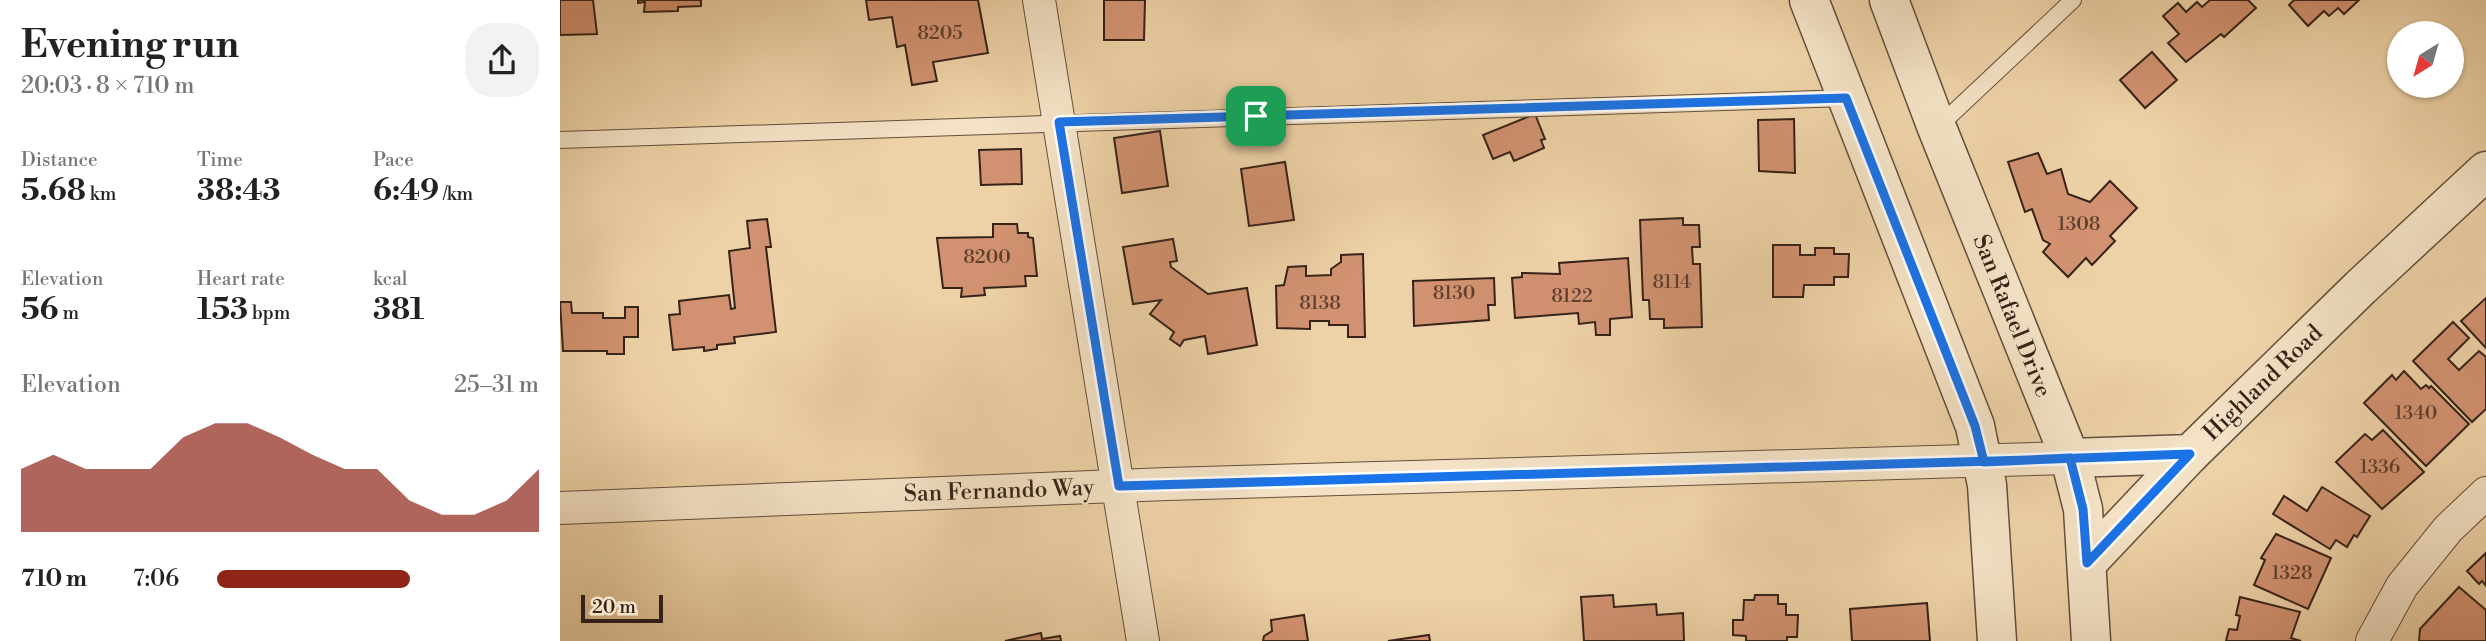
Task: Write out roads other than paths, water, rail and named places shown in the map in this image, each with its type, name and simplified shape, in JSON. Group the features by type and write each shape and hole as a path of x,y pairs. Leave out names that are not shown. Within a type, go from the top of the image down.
{"street":[{"path":"1039,0 1143,641"},
{"path":"1808,0 1975,426 1984,462 1997,641"},
{"name":"San Rafael Drive","path":"1889,0 1937,128 2070,458 2083,509 2091,641"},
{"name":"Highland Road","path":"1984,462 2190,454 2361,287 2486,171"},
{"path":"2087,563 2190,454"},
{"name":"San Fernando Way","path":"560,508 1119,486 1984,462"},
{"path":"2372,641 2402,586 2448,529 2486,493"}],"lane":[{"path":"1937,128 2073,0"},
{"path":"560,140 1846,98"}]}
